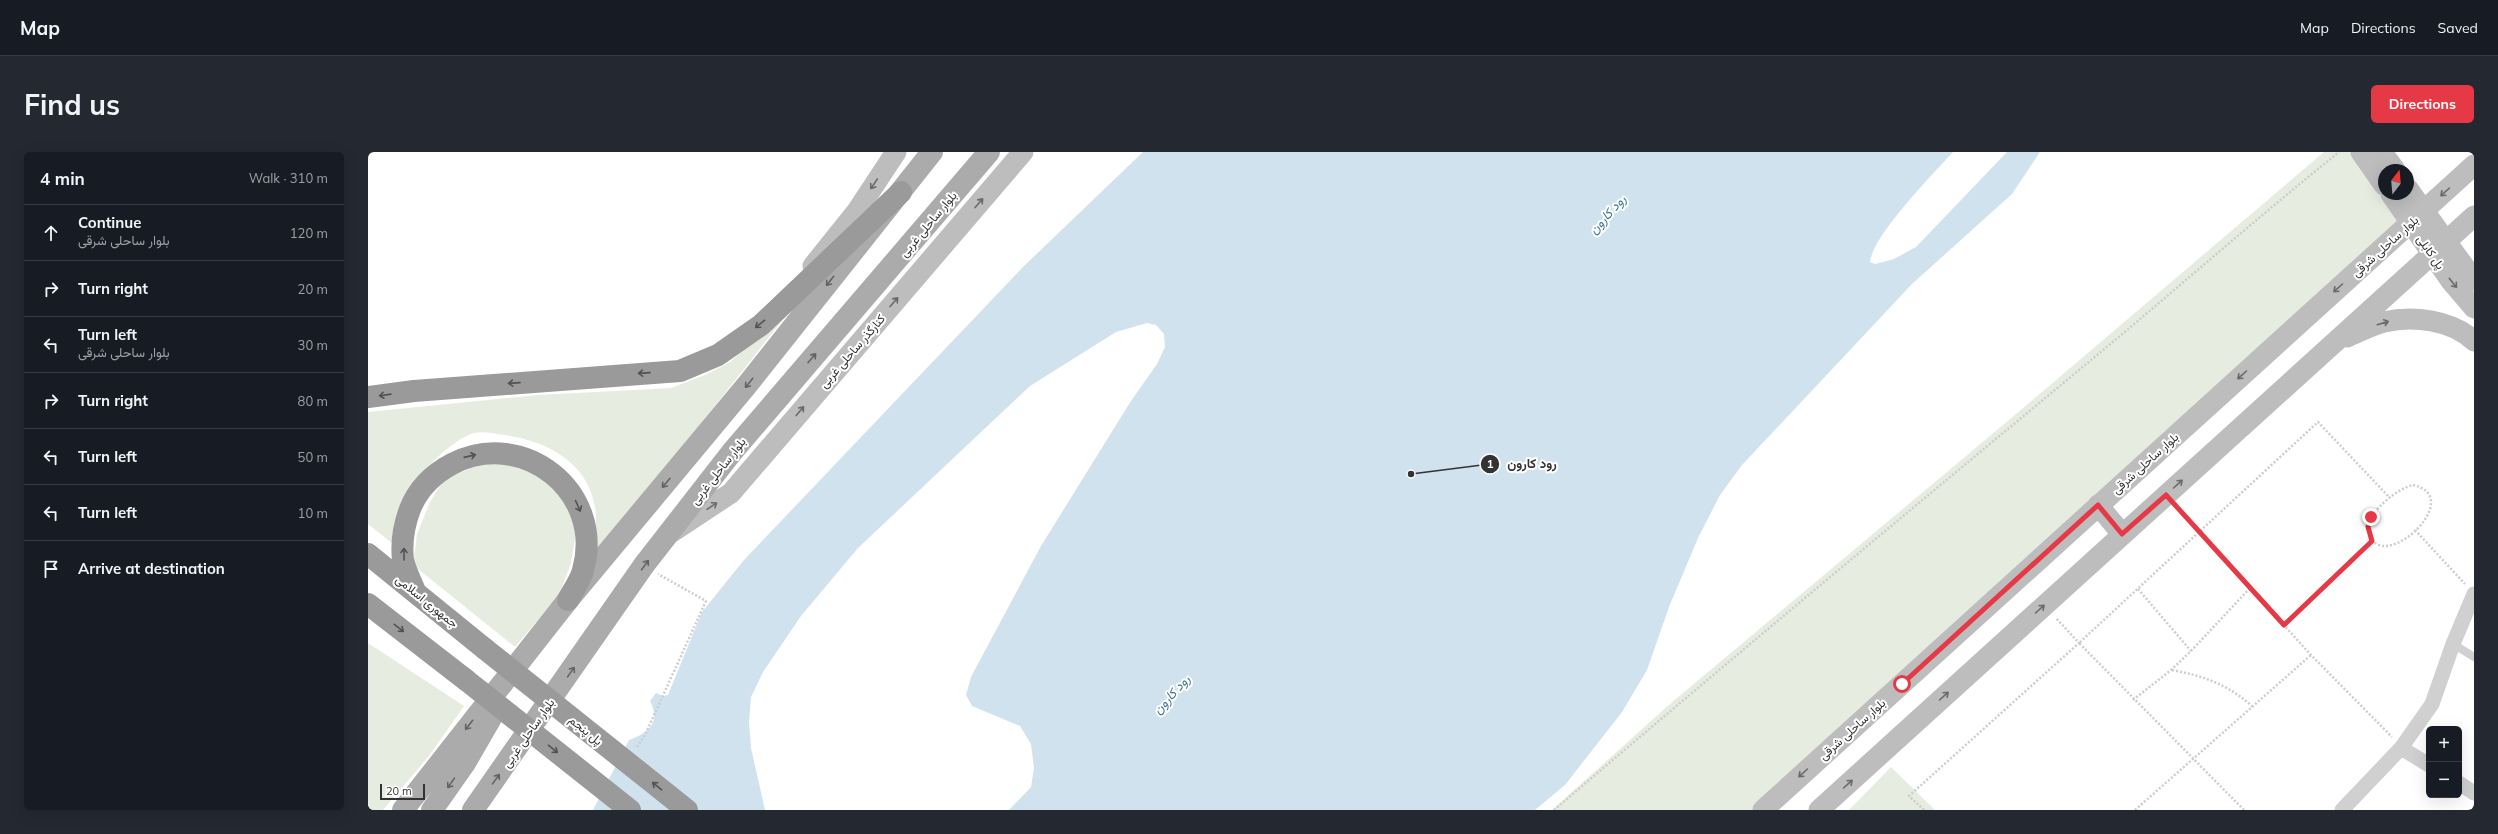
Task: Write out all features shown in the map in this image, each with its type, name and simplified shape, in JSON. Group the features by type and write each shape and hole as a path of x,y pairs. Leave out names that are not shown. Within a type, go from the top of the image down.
{"highway":[{"path":"368,397 414,391 680,371 718,355 761,325 901,192"},
{"path":"415,591 403,560 404,527 415,496 437,471 467,456 500,452 532,460 560,478 579,505 587,537 583,570 568,600"},
{"name":"جمهوری اسلامی","path":"368,554 486,649"},
{"path":"370,606 630,810"},
{"name":"پل پنجم","path":"486,649 687,810"}],"main road":[{"path":"783,304 857,211 896,152"},
{"path":"403,810 568,600 747,386 932,152"},
{"name":"بلوار ساحلی غربی","path":"473,810 644,565 732,452 989,152"},
{"name":"کنارگذر ساحلی غربی","path":"668,535 731,493 1023,152"},
{"path":"2361,152 2378,176"},
{"path":"2382,152 2391,164"},
{"name":"بلوار ساحلی شرقی","path":"1763,810 2474,165"},
{"name":"پل کابلی","path":"2414,197 2474,280"},
{"name":"پل کابلی","path":"2394,200 2451,282 2474,308"},
{"path":"1819,810 2474,216"},
{"path":"2467,336 2460,317 2466,304 2474,296"},
{"path":"2334,342 2384,322 2416,318 2447,325 2467,336"},
{"path":"2098,505 2122,534"},
{"path":"432,810 465,763 536,641"}],"street":[{"path":"2342,810 2402,748 2432,704 2471,591"},
{"path":"2402,748 2426,763"},
{"path":"2462,785 2474,793"}],"lane":[{"path":"2453,644 2474,657"}],"path":[{"path":"1554,810 1755,639 2164,299 2262,214 2339,152"},
{"path":"1924,810 1909,796 2079,643 2318,422 2390,498"},
{"path":"2413,485 2421,486 2429,493 2432,505 2428,517 2415,530 2403,542 2383,546 2372,541 2368,527 2371,517 2390,498 2402,488 2413,485"},
{"path":"2166,495 2311,655 2402,748"},
{"path":"2415,530 2471,591"},
{"path":"2284,625 2372,541"},
{"path":"632,753 645,734 706,601 644,565"},
{"path":"2133,700 2192,651 2250,588"},
{"path":"2138,589 2192,651"},
{"path":"2044,605 2133,700 2244,810"},
{"path":"2135,810 2194,760 2311,655"},
{"path":"2171,670 2207,678 2224,685 2253,707"}],"shaded area":[{"path":"2324,152 2350,152 2378,187 2378,200 2388,200 2408,225 1764,810 1552,810 1671,703 2009,420"},
{"path":"795,304 588,567 595,529 596,514 591,491 583,477 574,466 549,448 535,442 505,435 478,432 474,433 465,436 441,454 424,473 417,484 392,543 368,524 368,412 538,395 671,388 705,375 730,362"},
{"path":"507,454 564,488 576,532 571,563 559,595 515,647 413,565 417,534 430,502 444,479"},
{"path":"368,643 464,706 429,756 383,810 368,810"},
{"path":"1891,767 1935,810 1849,810"}],"water":[{"name":"رود کارون","path":"1143,152 1953,152 1892,221 1874,250 1870,262 1875,264 1894,259 1916,247 2007,152 2040,152 2012,194 1912,284 1742,465 1720,495 1698,538 1669,607 1647,670 1622,712 1565,785 1535,810 1009,810 1031,787 1034,768 1031,744 1020,726 972,706 966,695 971,677 1041,546 1131,401 1157,364 1165,347 1164,334 1156,325 1147,323 1116,332 1030,386 858,548 801,616 763,672 751,697 749,722 751,748 765,810 593,810 629,740 642,734 651,726 654,715 650,701 656,693 663,696 668,695 702,612 744,560 1023,267"}],"place":[{"name":"رود کارون","path":"1411,474"}],"route":[{"path":"1902,684 2098,505 2122,534 2166,495 2284,625 2372,541 2368,527 2371,517"}]}
